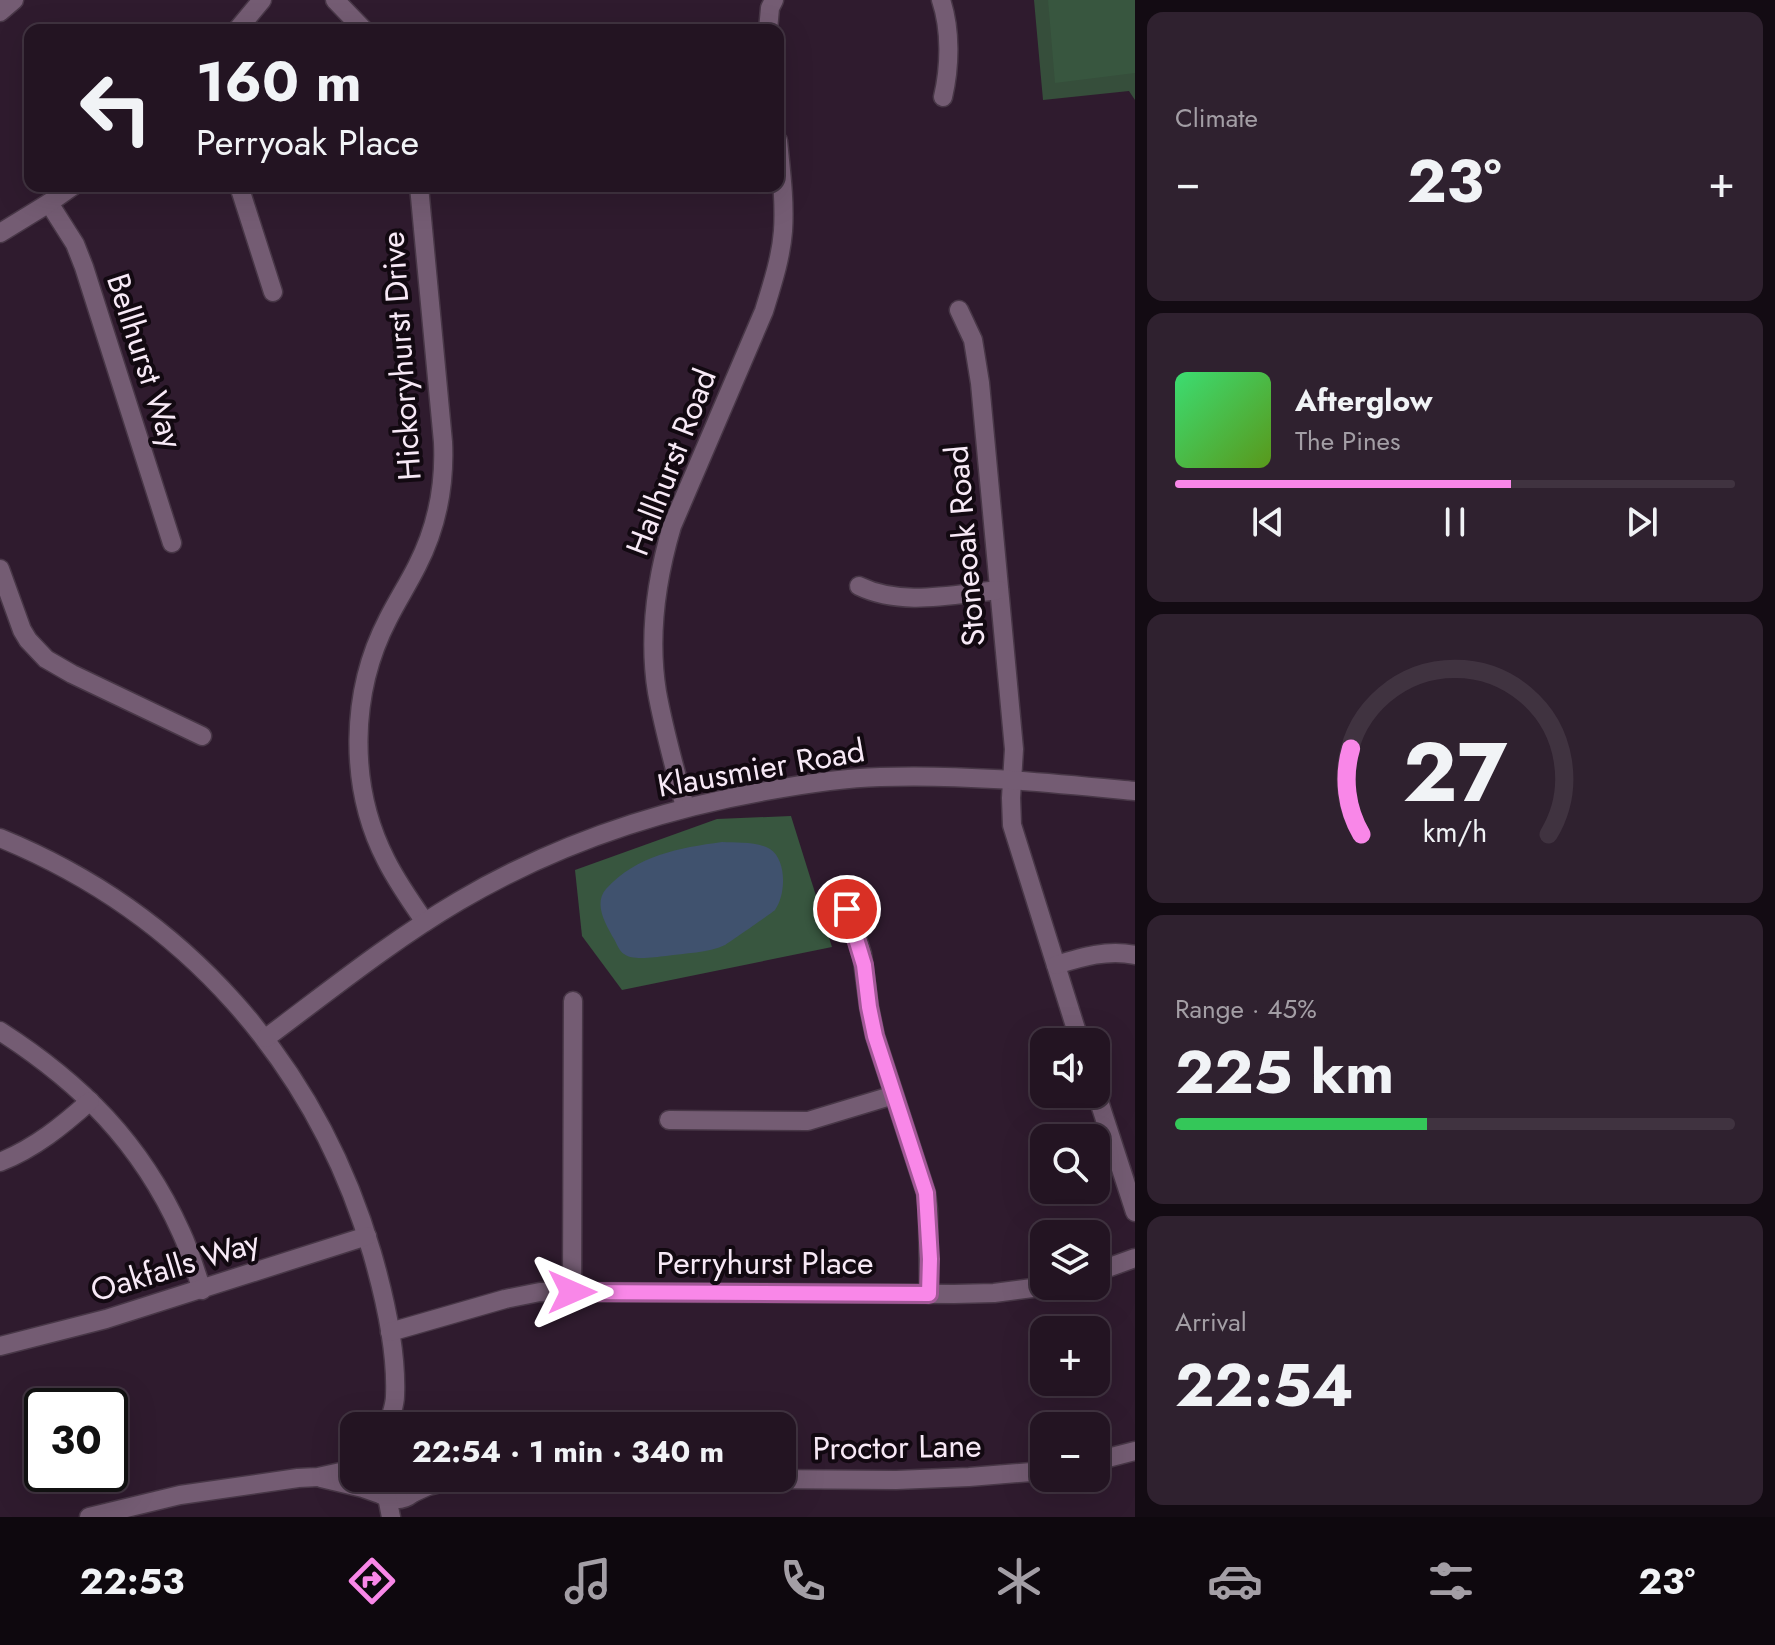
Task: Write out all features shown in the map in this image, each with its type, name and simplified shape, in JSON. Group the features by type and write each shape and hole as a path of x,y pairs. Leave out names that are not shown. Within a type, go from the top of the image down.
{"street":[{"path":"0,12 14,0"},
{"path":"242,24 262,0"},
{"path":"335,0 358,24"},
{"path":"769,24 774,0"},
{"path":"941,0 946,20 949,66 943,97"},
{"path":"0,233 65,192"},
{"path":"241,192 273,292"},
{"name":"Hickoryhurst Drive","path":"420,192 443,442 443,481 426,547 388,617 372,655 361,700 359,740 361,781 376,839 398,882 425,922"},
{"name":"Hallhurst Road","path":"685,807 656,689 656,592 662,557 672,526 772,287 783,232 782,192"},
{"name":"Bellhurst Way","path":"49,203 75,244 84,267 172,543"},
{"name":"Stoneoak Road","path":"959,310 977,356 1014,749 1012,825 1076,1028"},
{"path":"0,569 22,630 46,659 202,736"},
{"path":"859,586 899,597 999,590"},
{"name":"Klausmier Road","path":"266,1038 401,937 498,879 623,826 685,807 853,778 1012,780 1135,791"},
{"path":"0,838 68,869 141,917 207,973 266,1038 318,1120 336,1156 367,1236 390,1332 399,1412"},
{"path":"840,887 862,954 871,1019 926,1193 929,1294"},
{"path":"1056,965 1101,953 1135,955"},
{"path":"572,1292 573,1001"},
{"path":"0,1031 58,1071 127,1142 160,1191 183,1235 202,1290"},
{"path":"669,1120 808,1121 894,1095"},
{"path":"0,1162 42,1141 90,1101"},
{"path":"1101,1108 1135,1212"},
{"name":"Oakfalls Way","path":"0,1346 71,1330 367,1236"},
{"path":"1110,1267 1135,1258"},
{"name":"Perryhurst Place","path":"390,1332 523,1294 540,1292 929,1294 994,1293 1030,1288"},
{"path":"392,1412 395,1399"},
{"path":"1110,1457 1135,1451"},
{"path":"89,1517 180,1495 340,1472"},
{"name":"Proctor Lane","path":"796,1479 896,1480 1030,1472"},
{"path":"318,1477 340,1482"},
{"path":"381,1492 391,1517"},
{"path":"383,1492 396,1500 410,1492"},
{"path":"404,1517 414,1492"}],"green space":[{"path":"1034,0 1135,0 1135,100 1129,91 1043,100"},
{"path":"1048,0 1135,0 1135,73 1055,83"},
{"path":"791,816 832,947 622,990 582,936 575,870 717,819"}],"water":[{"path":"722,842 759,845 776,854 782,869 783,887 775,910 725,945 711,950 644,958 622,953 602,914 601,901 606,889 618,877 645,861 690,847"}],"route":[{"path":"572,1292 929,1294 926,1193 875,1036 862,954 847,909"}]}
